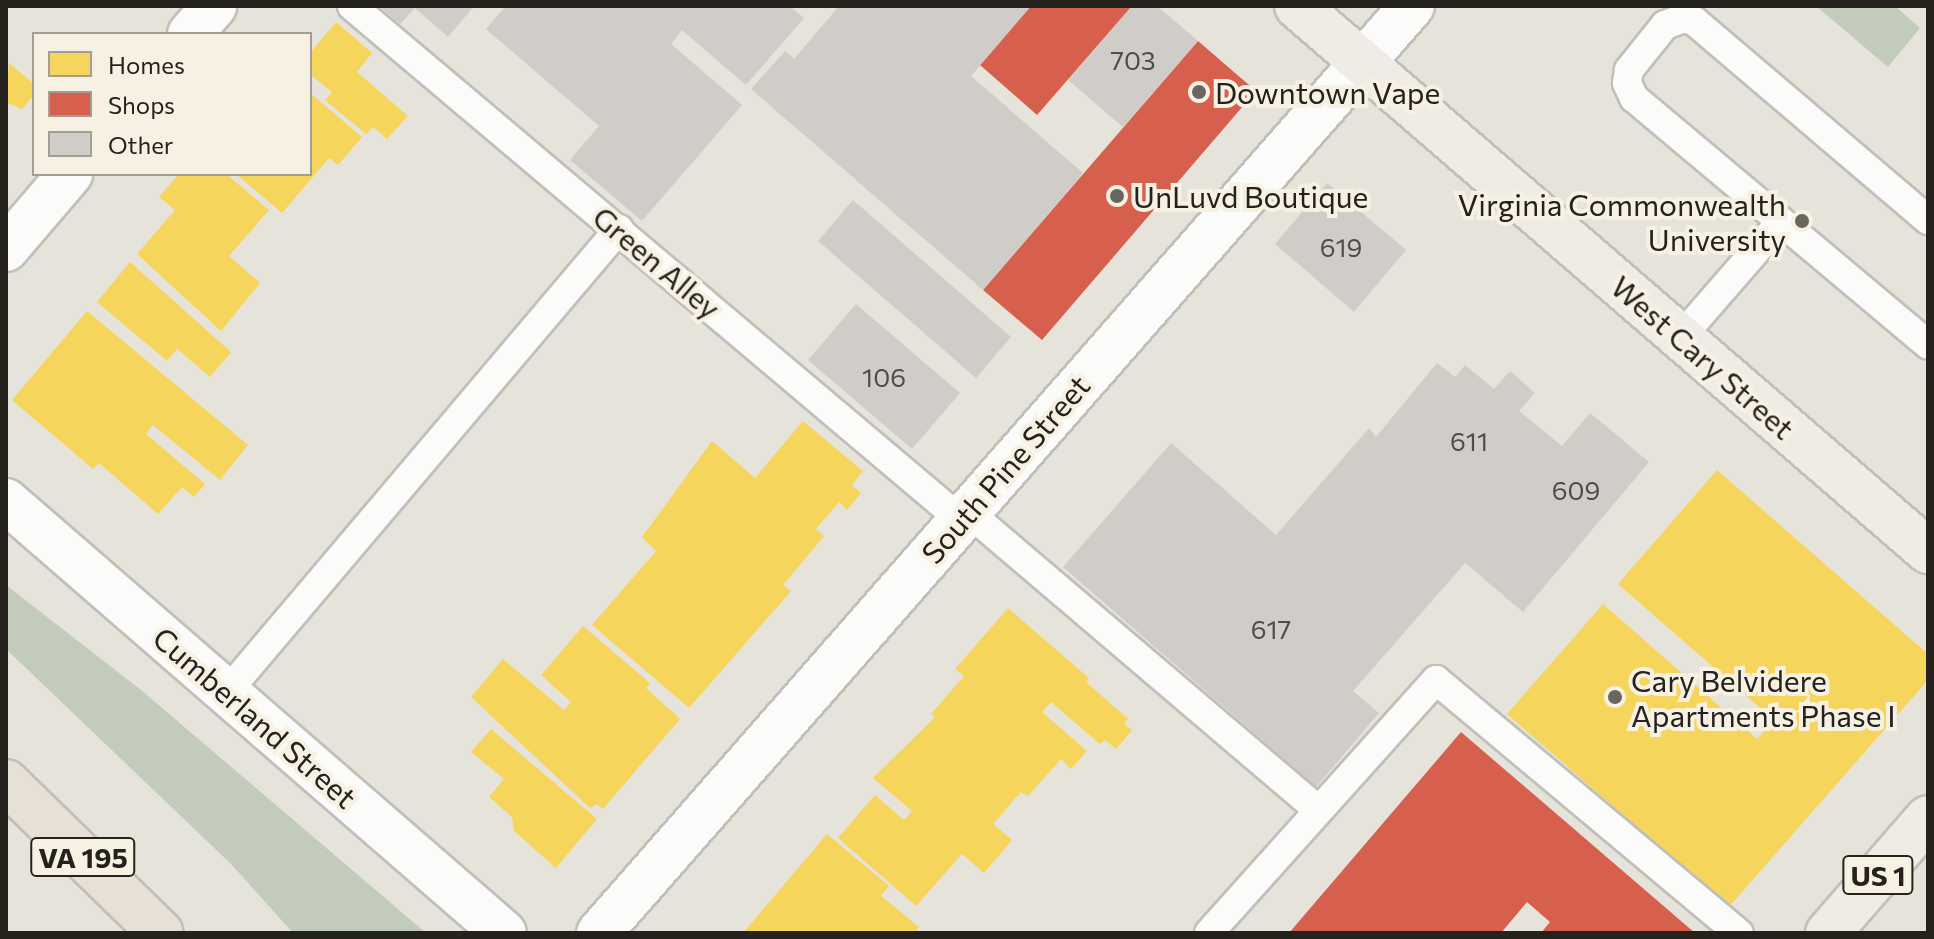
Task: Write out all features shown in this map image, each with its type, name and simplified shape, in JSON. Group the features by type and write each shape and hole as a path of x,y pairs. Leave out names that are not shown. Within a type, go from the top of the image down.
{"highway":[{"name":"VA 195","path":"6,782 161,933"}],"main road":[{"name":"West Cary Street","path":"1297,6 1928,551"},
{"name":"US 1","path":"1828,933 1928,818"}],"street":[{"path":"192,32 214,6"},
{"name":"South Pine Street","path":"599,933 1412,6"},
{"path":"6,249 68,176"},
{"name":"Cumberland Street","path":"6,501 504,933"}],"lane":[{"name":"Green Alley","path":"352,6 1318,810"},
{"path":"1928,220 1694,21 1684,18 1665,25 1629,70 1627,83 1634,98 1928,345"},
{"path":"1680,338 1780,223"},
{"path":"226,693 619,229"},
{"path":"1209,933 1436,680 1739,933"}],"green space":[{"path":"1816,6 1895,6 1920,28 1888,67"},
{"path":"6,585 141,690 426,933 293,933 232,865 6,649"}],"building: Homes":[{"path":"336,22 372,53 357,72 408,116 387,139 373,127 366,134 325,100 332,92 312,76 312,51"},
{"path":"9,63 32,82 32,97 22,109 6,102"},
{"path":"312,95 362,137 338,165 329,158 282,213 238,176 312,176"},
{"path":"177,176 228,176 269,210 229,256 260,283 221,331 137,254 175,210 159,197"},
{"path":"130,262 231,352 210,377 177,349 167,361 97,302"},
{"path":"87,311 248,445 220,480 153,425 146,434 205,484 194,497 182,487 158,514 99,463 93,469 12,400"},
{"path":"803,421 863,471 852,485 861,493 847,510 839,502 816,529 824,536 783,585 791,591 689,708 592,625 656,551 642,537 712,441 755,478"},
{"name":"Cary Belvidere Apartments Phase I","path":"1717,470 1928,654 1928,680 1729,907 1507,714 1603,604 1757,739 1774,720 1618,584"},
{"path":"1008,608 1089,678 1086,682 1128,719 1124,724 1132,730 1116,749 1105,740 1100,744 1051,702 1042,712 1087,751 1071,769 1061,759 1028,796 1021,792 993,824 1012,840 984,873 962,854 916,906 838,838 875,795 904,820 912,811 873,778 935,717 931,714 964,676 955,669"},
{"path":"583,626 650,683 646,688 680,719 603,809 597,804 590,808 471,697 503,659 564,710 571,702 541,675"},
{"path":"491,729 597,819 556,868 514,831 512,817 489,797 504,779 471,752"},
{"path":"827,834 889,886 881,896 919,927 914,933 743,933"}],"building: Shops":[{"path":"1031,6 1132,6 1037,115 980,65"},
{"path":"1198,41 1256,91 1042,340 983,290"},
{"path":"1461,732 1695,933 1541,933 1550,922 1527,902 1501,933 1289,933"}],"building: Other":[{"path":"379,6 474,6 448,37 415,8 400,24"},
{"path":"506,6 790,6 804,18 746,85 682,30 671,44 742,105 642,221 570,160 599,126 486,29"},
{"path":"839,6 1031,6 971,76 1083,173 983,290 751,89 785,51 794,59"},
{"path":"1132,6 1157,6 1198,41 1123,127 1068,80"},
{"path":"1327,183 1406,250 1354,312 1275,244"},
{"path":"853,200 1011,337 976,378 818,241"},
{"path":"856,304 960,393 912,449 808,360"},
{"path":"1437,363 1455,377 1465,365 1494,389 1510,371 1535,393 1519,411 1562,446 1590,413 1649,462 1523,612 1465,563 1353,691 1379,713 1316,787 1063,567 1171,443 1276,535 1369,428 1376,437"}],"place":[{"name":"Downtown Vape","path":"1199,92"},
{"name":"UnLuvd Boutique","path":"1117,196"},
{"name":"Virginia Commonwealth University","path":"1802,221"},
{"name":"Cary Belvidere Apartments Phase I","path":"1615,697"}]}
